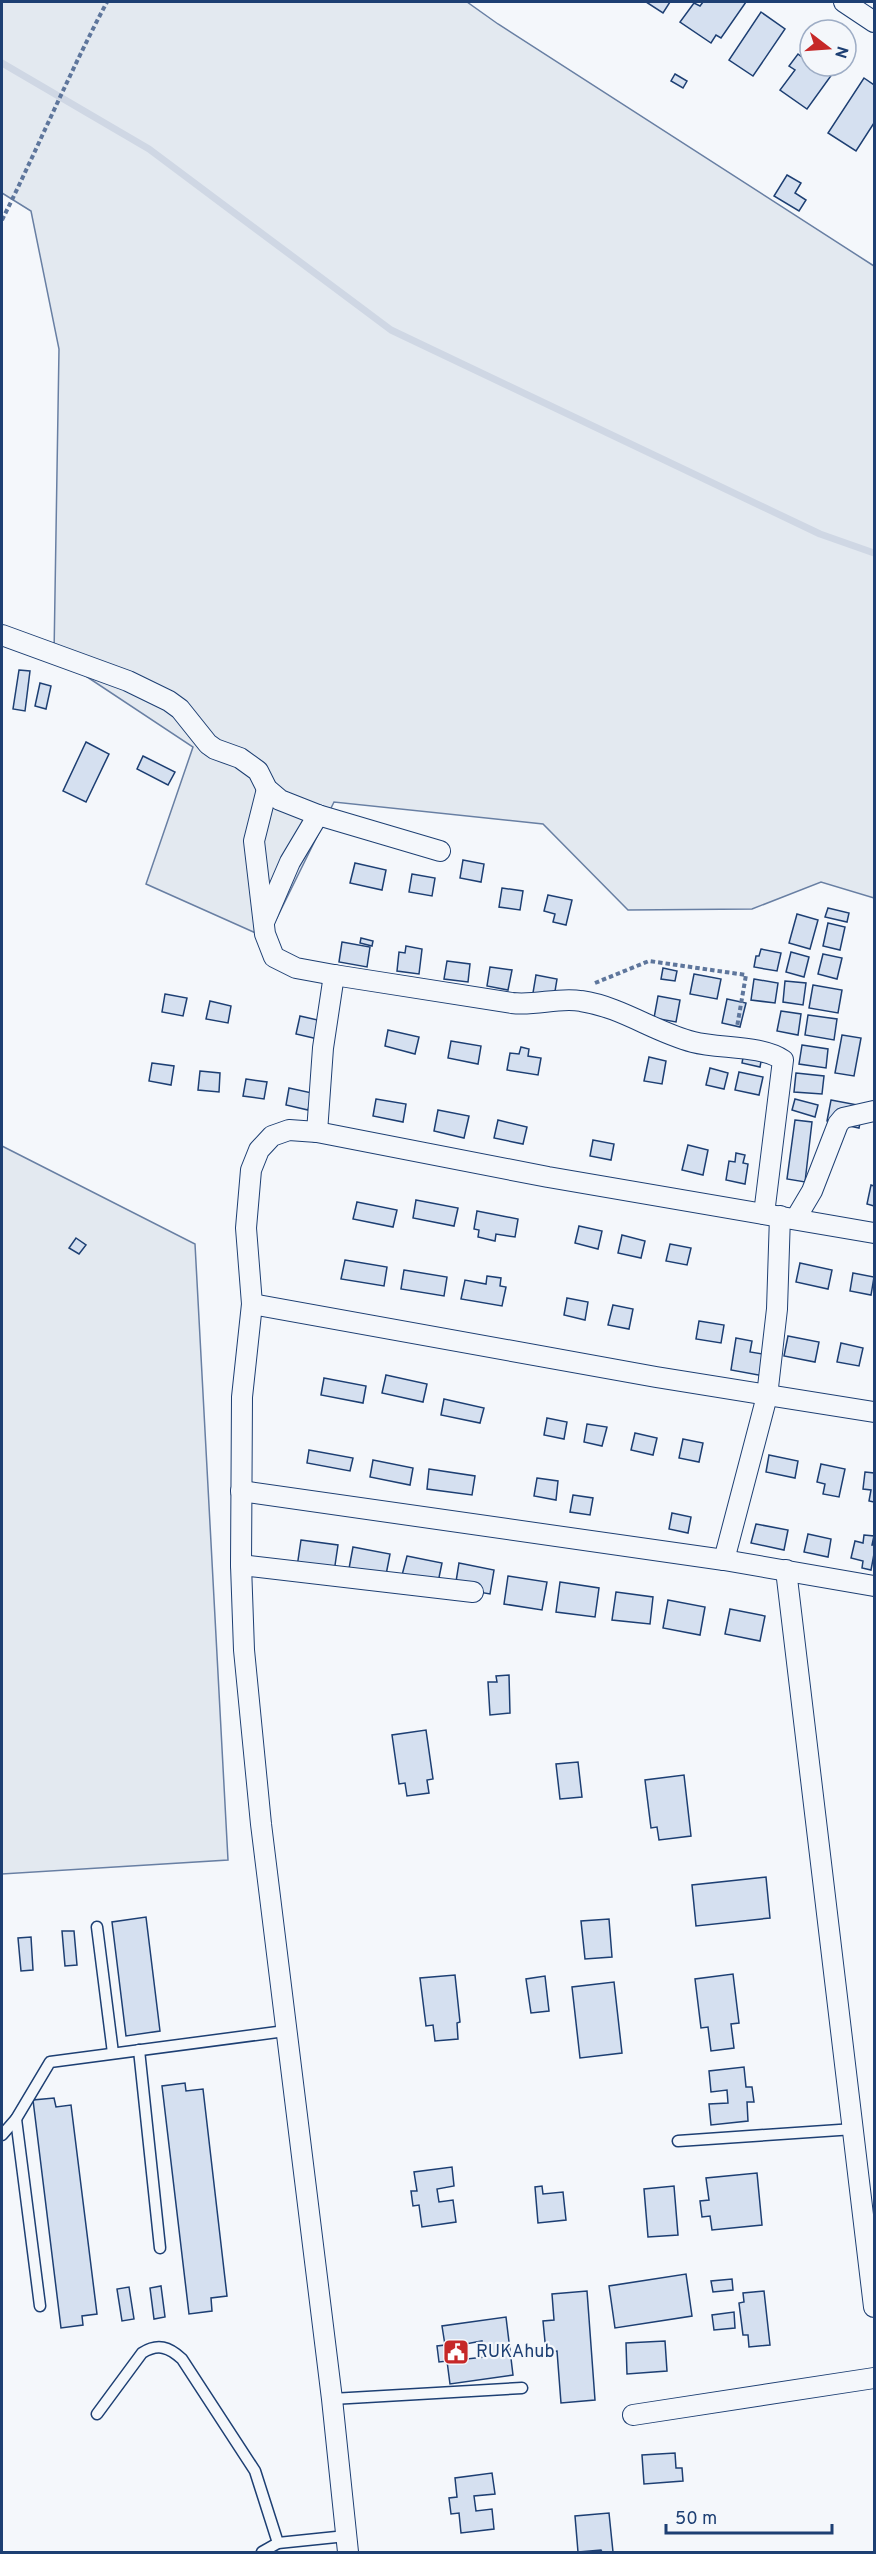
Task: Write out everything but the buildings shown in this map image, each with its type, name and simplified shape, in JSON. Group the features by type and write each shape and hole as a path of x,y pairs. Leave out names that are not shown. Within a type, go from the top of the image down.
{"street":[{"path":"844,2 874,22"},
{"path":"2,635 128,681 162,697 180,709 215,749 249,764 258,771 267,789 280,800 318,815 440,851"},
{"path":"267,789 254,841 264,924 268,945 274,957 296,968 526,1005 567,1000 581,1001 622,1011 694,1042 770,1053 783,1060 777,1309 767,1396 724,1560"},
{"path":"264,924 290,862 318,815"},
{"path":"316,1132 323,1048 334,975"},
{"path":"780,1216 812,1191 838,1124 843,1118 874,1111"},
{"path":"347,2544 332,2399 285,2031 244,1650 241,1565 242,1397 252,1304 246,1227 251,1170 259,1150 272,1136 289,1130 316,1132 548,1177 874,1233"},
{"path":"252,1304 767,1396 874,1412"},
{"path":"241,1491 724,1560 874,1586"},
{"path":"241,1565 472,1592"},
{"path":"786,1570 874,2307"},
{"path":"633,2415 874,2378"}],"lane":[{"path":"97,1927 113,2053"},
{"path":"2,2135 16,2119 50,2061 285,2031"},
{"path":"139,2050 160,2248"},
{"path":"16,2119 40,2306"},
{"path":"678,2141 854,2129"},
{"path":"97,2414 142,2354 160,2346 172,2350 182,2359 255,2471 278,2543"},
{"path":"332,2399 522,2388"},
{"path":"262,2553 278,2543 347,2544"}],"path":[{"path":"2,220 39,146 77,59 107,2"},
{"path":"593,984 649,962 746,975 736,1035 725,1048"}],"shaded area":[{"path":"2,2 467,2 874,266 874,898 821,882 752,909 628,910 543,824 334,802 267,938 146,884 193,747 54,655 59,349 31,211 2,193"},
{"path":"2,1146 195,1244 228,1860 2,1874"}],"waterway":[{"path":"2,63 149,149 391,330 820,534 874,553"}],"place":[{"name":"RUKAhub","path":"456,2352"}]}
